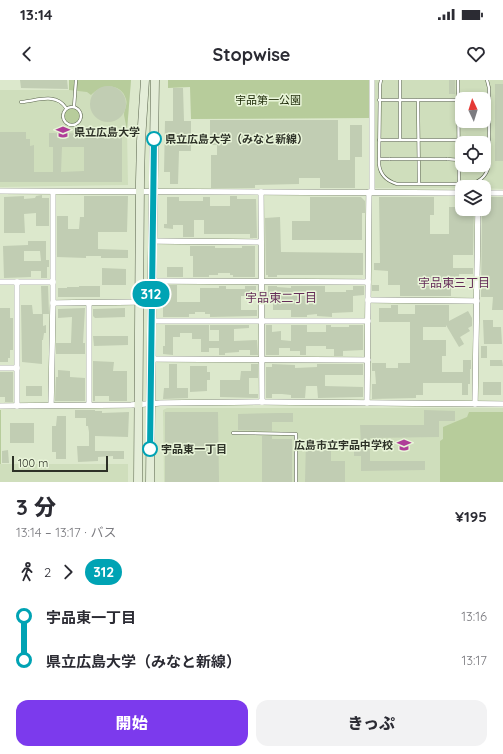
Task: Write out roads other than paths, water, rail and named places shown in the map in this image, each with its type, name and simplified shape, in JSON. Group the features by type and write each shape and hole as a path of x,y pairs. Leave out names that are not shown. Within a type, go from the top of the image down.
{"street":[{"path":"138,482 140,192 141,141 145,80"},
{"path":"150,482 155,80"},
{"path":"367,403 372,80"},
{"path":"0,191 455,193"},
{"path":"51,405 53,303 52,192"},
{"path":"261,192 262,402"},
{"path":"491,193 503,193"},
{"path":"475,404 478,216"},
{"path":"152,241 261,242"},
{"path":"152,281 368,282"},
{"path":"0,282 53,282"},
{"path":"17,282 18,406"},
{"path":"368,300 477,301"},
{"path":"53,303 140,302"},
{"path":"89,303 89,406"},
{"path":"151,321 368,321"},
{"path":"151,359 368,360"},
{"path":"0,368 17,368"},
{"path":"0,406 89,406 262,402 503,404"}],"lane":[{"path":"74,107 76,80"},
{"path":"381,80 379,100 379,159 381,174 392,182 398,184 455,184"},
{"path":"400,80 400,140"},
{"path":"458,80 459,92"},
{"path":"487,80 489,92"},
{"path":"21,102 52,98 58,100 66,108"},
{"path":"379,100 455,100"},
{"path":"418,100 419,184"},
{"path":"74,107 79,110 81,117 74,125 64,122 62,114 66,108 74,107"},
{"path":"379,140 455,140"},
{"path":"379,159 455,160"},
{"path":"479,180 487,172"},
{"path":"233,433 296,434 296,482"}],"place":[{"name":"県立広島大学","path":"63,132"},
{"name":"県立広島大学（みなと新線）","path":"154,139"},
{"name":"広島市立宇品中学校","path":"404,445"},
{"name":"宇品東一丁目","path":"150,449"}],"district":[{"name":"宇品東三丁目","path":"454,283"},
{"name":"宇品東二丁目","path":"281,298"}],"park label":[{"name":"宇品第一公園","path":"268,100"}]}
